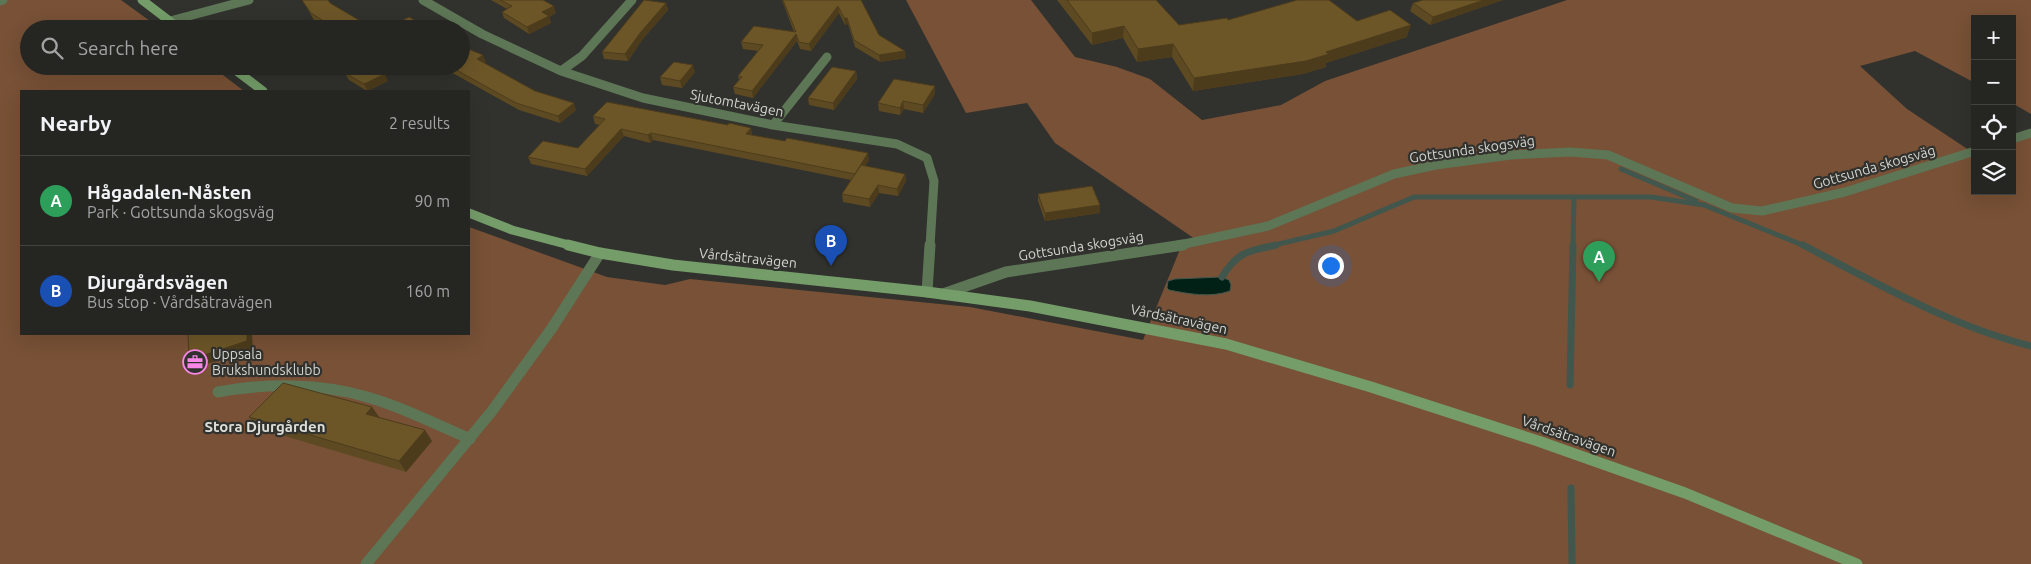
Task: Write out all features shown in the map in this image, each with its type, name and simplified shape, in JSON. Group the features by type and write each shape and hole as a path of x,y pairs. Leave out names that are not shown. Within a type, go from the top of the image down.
{"street":[{"path":"142,0 169,20"},
{"path":"174,20 249,0"},
{"name":"Sjutomtavägen","path":"423,0 458,20"},
{"path":"560,71 582,56 632,0"},
{"name":"Sjutomtavägen","path":"470,27 560,71 643,98 773,125 896,144 927,158 934,181 927,292"},
{"path":"773,125 827,57"},
{"path":"242,75 262,90"},
{"path":"2016,138 2031,133"},
{"name":"Gottsunda skogsväg","path":"941,294 1006,272 1200,242 1268,226 1394,174 1436,165 1510,155 1570,152 1608,155 1732,208 1762,211 1845,192 1971,153"},
{"name":"Vårdsätravägen","path":"470,213 512,230 600,252 673,265 927,292 1030,306 1226,344 1371,386 1538,441 1686,493 1857,564"},
{"path":"366,564 470,439 552,328 600,252"},
{"path":"218,392 234,389 330,389 363,396 408,411 470,439"}],"shaded area":[{"path":"0,0 121,0 149,20 20,20 20,75 223,75 243,90 20,90 20,335 470,335 470,227 607,277 665,285 690,279 970,307 1143,340 1183,242 1195,239 1055,143 1027,103 966,113 906,0 1031,0 1075,57 1117,67 1150,79 1202,120 1281,105 1325,81 1567,0 2031,0 2031,114 2016,105 2016,15 1971,15 1971,81 1915,51 1860,66 1907,109 1971,151 1971,195 2016,195 2016,138 2031,133 2031,564 0,564"},
{"path":"1221,277 1229,280 1231,285 1230,291 1200,295 1169,290 1167,288 1168,281 1175,279"}],"building":[{"path":"302,0 328,0 359,20 322,20 311,13"},
{"path":"500,0 543,0 554,6 542,12 549,16 527,27 502,12 512,6"},
{"path":"644,0 666,3 625,54 602,52"},
{"path":"783,0 861,0 879,35 905,51 879,55 854,40 847,18 844,18 838,6 809,44 799,42 796,34 752,91 733,87 742,77 738,76 763,45 741,42 754,26 796,32"},
{"path":"1067,0 1156,0 1179,25 1227,18 1228,20 1297,0 1329,0 1357,21 1390,10 1411,25 1326,52 1329,54 1306,61 1194,78 1173,44 1138,49 1124,26 1092,33"},
{"path":"1423,0 1484,0 1433,17 1413,3"},
{"path":"409,17 414,20 403,20"},
{"path":"470,50 483,55 477,59 535,91 574,103 558,116 516,103 465,75 470,75"},
{"path":"674,62 693,65 680,81 660,77"},
{"path":"832,67 856,71 833,103 808,98"},
{"path":"348,75 383,75 364,84"},
{"path":"894,79 935,86 923,105 903,101 900,108 878,103"},
{"path":"607,102 751,128 746,134 785,141 787,138 868,153 855,174 651,133 648,135 621,129 585,169 528,157 543,141 578,148 605,119 593,116"},
{"path":"861,165 905,174 897,189 878,185 869,199 842,194"},
{"path":"1092,186 1100,205 1045,213 1038,194"},
{"path":"188,335 247,335 247,341 189,360"},
{"path":"283,383 372,407 366,414 425,430 399,461 249,417"}],"waterway":[{"path":"1621,169 1696,201"},
{"path":"1270,246 1334,231 1414,197 1574,197"},
{"path":"1573,246 1574,197"},
{"path":"1574,197 1651,197 1704,205 1805,246"},
{"path":"1222,277 1238,257 1251,251 1276,245"},
{"path":"1570,385 1573,245"},
{"path":"1805,246 1943,315 1972,327 2031,346"},
{"path":"1571,488 1572,564"}],"place":[{"name":"Djurgårdsvägen","path":"831,266"},
{"name":"Hågadalen-Nåsten","path":"1599,282"},
{"name":"Uppsala Brukshundsklubb","path":"195,362"}],"district":[{"name":"Stora Djurgården","path":"265,426"}]}
